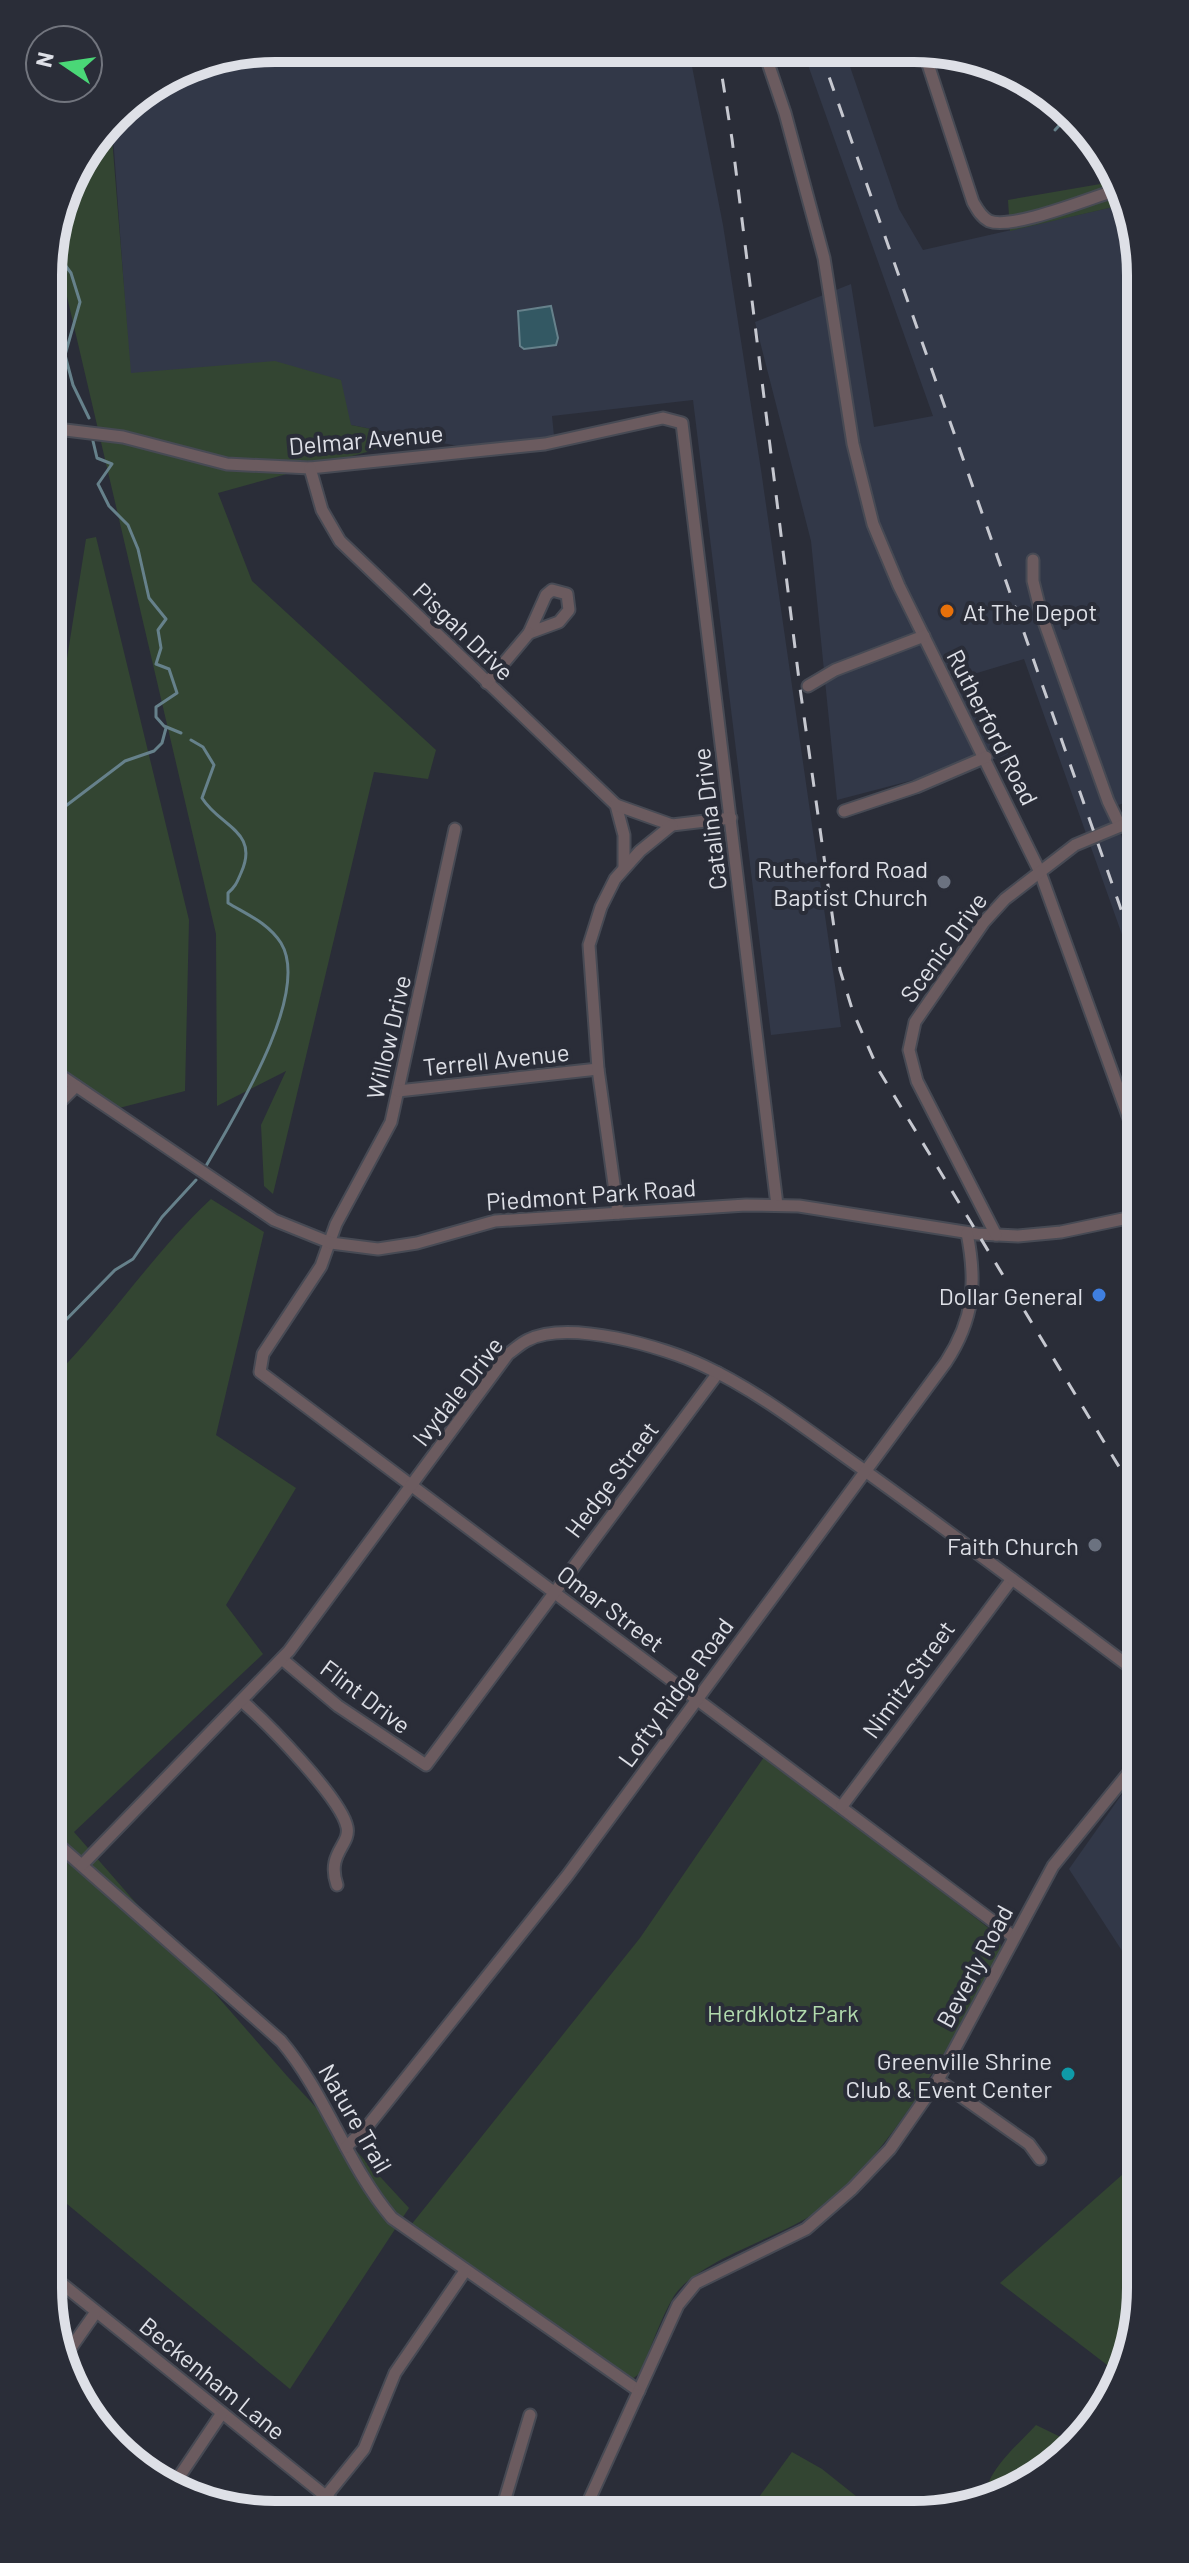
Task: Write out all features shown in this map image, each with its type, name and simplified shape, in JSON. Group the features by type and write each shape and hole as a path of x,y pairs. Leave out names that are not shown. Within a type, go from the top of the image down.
{"street":[{"name":"Rutherford Road","path":"767,62 810,198 824,258 863,490 886,559 1040,872 1127,1113"},
{"path":"928,63 973,202 984,218 994,222 1012,222 1110,192"},
{"name":"Delmar Avenue","path":"62,430 123,437 227,464 310,468 545,444 663,418 678,420 684,427"},
{"name":"Catalina Drive","path":"684,427 777,1205"},
{"name":"Pisgah Drive","path":"310,468 322,510 340,541 616,805 672,825 731,818"},
{"path":"1033,560 1033,581 1041,613 1108,801 1120,826"},
{"path":"487,683 529,633"},
{"path":"808,686 835,670 924,636"},
{"path":"844,811 916,787 986,757"},
{"path":"616,805 624,835 624,867"},
{"name":"Scenic Drive","path":"996,1235 917,1081 910,1060 910,1040 915,1022 978,930 1005,899 1075,845 1127,823"},
{"path":"618,1213 598,1069 589,945 601,907 624,867 672,825"},
{"name":"Willow Drive","path":"260,1372 263,1354 306,1294 331,1243 336,1224 391,1122 455,829"},
{"name":"Terrell Avenue","path":"398,1091 598,1069"},
{"name":"Piedmont Park Road","path":"62,1076 262,1212 331,1243 392,1248 495,1221 777,1205 996,1235 1061,1232 1127,1218"},
{"path":"62,1100 76,1086"},
{"name":"Lofty Ridge Road","path":"346,2147 367,2127 567,1876 946,1362 964,1331 974,1286 967,1233"},
{"name":"Ivydale Drive","path":"82,1865 174,1766 243,1702 282,1659 508,1354 529,1339 565,1333 592,1334 659,1350 718,1373 865,1471 1127,1665"},
{"name":"Omar Street","path":"260,1372 1014,1937"},
{"name":"Hedge Street","path":"426,1765 718,1373"},
{"name":"Nimitz Street","path":"842,1806 1012,1579"},
{"name":"Flint Drive","path":"282,1659 338,1706 426,1765"},
{"path":"243,1702 323,1787 347,1823 348,1833 333,1860 337,1885"},
{"name":"Beverly Road","path":"589,2501 670,2319 696,2283 734,2262 786,2241 824,2215 890,2149 938,2080 1053,1866 1127,1775"},
{"name":"Nature Trail","path":"62,1848 281,2041 300,2066 346,2147 392,2218 639,2391"},
{"path":"938,2080 1029,2144 1040,2159"},
{"path":"326,2496 364,2449 395,2373 465,2271"},
{"name":"Beckenham Lane","path":"62,2284 332,2501"},
{"path":"71,2348 96,2312"},
{"path":"179,2478 222,2413"},
{"path":"504,2501 530,2415"}],"shaded area":[{"path":"275,62 691,62 723,225 841,1027 771,1035 693,400 552,416 554,436 473,449 351,425 130,373 113,137 145,106 168,91 207,73 233,66"},
{"path":"807,62 848,62 899,209 923,250 1116,207 1125,247 1127,275 1127,802 1113,807 1127,855 1127,949 1024,659 967,676 1009,755 837,800 811,541 755,322 851,284 874,427 933,416"},
{"path":"551,306 558,338 556,345 524,349 520,346 518,311"},
{"path":"1127,1787 1127,1958 1069,1869"}],"green space":[{"path":"112,138 131,373 275,361 341,380 351,425 432,441 396,444 218,493 252,581 436,750 428,779 374,772 273,1194 264,1186 261,1125 286,1071 217,1106 216,934 62,275 69,220 78,193"},
{"path":"1106,183 1116,206 1010,231 1008,200"},
{"path":"96,537 189,920 185,1091 119,1108 62,1073 62,690 86,539"},
{"path":"211,1199 264,1232 216,1435 296,1488 226,1605 263,1654 74,1832 287,2076 409,2208 290,2389 62,2200 62,1369"},
{"name":"Herdklotz Park","path":"766,1754 1000,1937 1001,1950 932,2073 872,2158 844,2188 810,2216 718,2262 685,2284 669,2305 639,2374 631,2380 411,2225 640,1938"},
{"path":"1127,2171 1127,2302 1123,2330 1111,2368 1000,2283"},
{"path":"1036,2425 1065,2439 1032,2465 987,2488 995,2470"},
{"path":"792,2452 822,2469 862,2501 756,2501"}],"waterway":[{"path":"1055,130 1062,123"},
{"path":"62,261 71,273 80,302 65,355 73,385 89,418"},
{"path":"93,441 97,458 112,464 98,484 109,506 128,525 138,549 149,598 166,619 158,630 161,648 156,664 169,669 177,693 156,707 156,717 164,726 181,733"},
{"path":"62,808 125,761 154,751 162,743 166,728"},
{"path":"191,740 203,747 214,765 202,798 242,838 245,848 246,859 228,893 228,903 270,930 281,943 288,965 286,993 265,1056 206,1166"},
{"path":"62,1324 115,1270 133,1259 162,1217 196,1180"}],"railway":[{"path":"720,62 800,688 840,970 853,1012 878,1069 1127,1480"},
{"path":"824,62 1127,926"}],"place":[{"name":"At The Depot","path":"947,611"},
{"name":"Rutherford Road Baptist Church","path":"944,882"},
{"name":"Dollar General","path":"1099,1295"},
{"name":"Faith Church","path":"1095,1545"},
{"name":"Greenville Shrine Club & Event Center","path":"1068,2074"}]}
